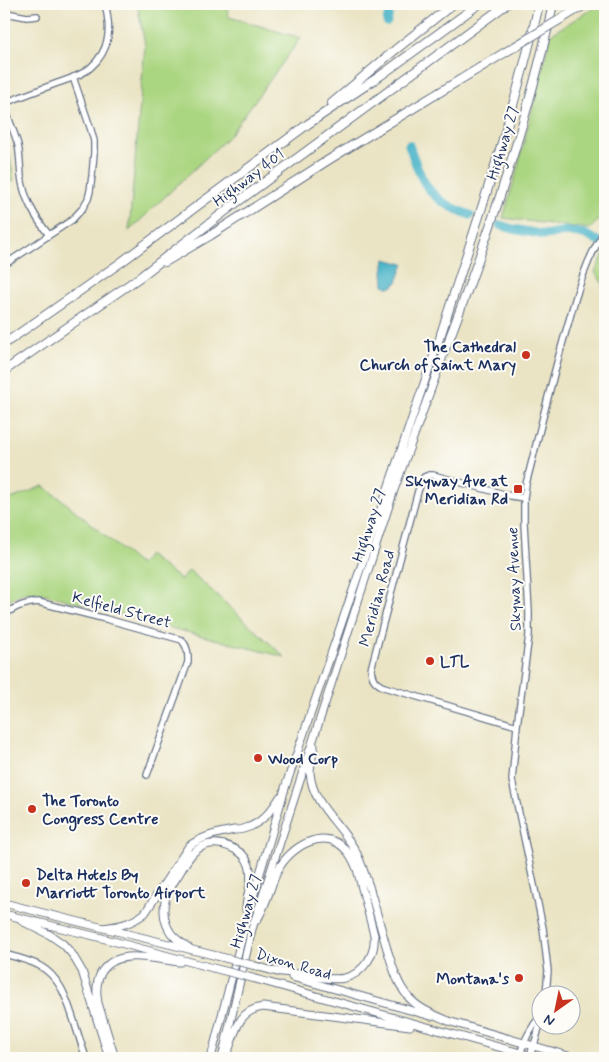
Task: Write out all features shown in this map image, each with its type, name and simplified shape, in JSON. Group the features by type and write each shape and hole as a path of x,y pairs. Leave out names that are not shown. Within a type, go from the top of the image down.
{"highway":[{"path":"308,124 395,50 454,4"},
{"name":"Highway 401","path":"4,344 120,263 308,124 380,76 478,4"},
{"name":"Highway 401","path":"4,371 140,277 232,206 507,4"},
{"name":"Highway 27","path":"441,334 505,132 526,60 539,4"},
{"name":"Highway 27","path":"450,337 483,247 512,157 534,81 553,4"},
{"path":"140,277 586,4"}],"main road":[{"name":"Highway 27","path":"211,1058 246,921 285,788 441,334"},
{"name":"Highway 27","path":"223,1058 252,928 394,490 450,337"},
{"path":"315,734 310,770 313,788 320,803 342,830 357,853 399,984 411,1000 427,1011 451,1022"},
{"path":"103,928 129,924 138,919 149,908 189,846 206,836 246,828 255,824 269,812 285,788"},
{"path":"252,928 263,911 278,869 290,854 302,845 318,839 328,839 337,842 345,848 357,869 374,935 371,956 358,972 350,977 341,979 333,980 304,974 273,971"},
{"path":"192,950 171,933 165,921 163,906 168,890 192,854 200,847 222,843 244,856 251,875 246,907 246,921"},
{"name":"Dixon Road","path":"4,903 252,965 575,1058"},
{"path":"6,914 50,935 63,944 72,954 82,971 109,1058"},
{"name":"Dixon Road","path":"6,914 252,978 429,1028 519,1056 538,1058"},
{"path":"45,924 47,914"},
{"path":"115,1058 96,996 98,978 111,961 128,957 140,957 198,964"},
{"path":"223,1058 229,1050 234,1031 241,1018 249,1010 255,1008 263,1007 429,1028"},
{"path":"206,1058 216,1036"}],"street":[{"path":"4,22 8,4"},
{"path":"49,235 36,218 26,197 21,178 18,146 4,104 73,78 90,69 102,55 108,41 109,21 105,4"},
{"path":"6,13 27,17 37,16"},
{"path":"4,265 72,220 82,209 90,191 94,142 73,78"},
{"name":"Skyway Avenue","path":"547,984 548,970 543,928 512,780 512,765 529,635 524,498 561,346 580,282 590,256 605,231"},
{"name":"Meridian Road","path":"517,726 384,687 377,684 374,680 372,669 418,491 424,477 429,475 524,498"},
{"name":"Kelfield Street","path":"4,615 20,605 38,602 182,640 188,650 188,662 147,775"},
{"path":"4,954 38,965 57,981 66,998 86,1058"},
{"path":"519,1056 526,1036 532,1026"},
{"path":"529,1057 536,1034"}],"green space":[{"path":"137,4 226,4 229,17 301,38 228,137 129,231 145,45"},
{"path":"600,4 605,4 605,214 590,229 503,218 551,34"},
{"path":"4,134 14,181 4,183"},
{"path":"605,252 605,287 595,272"},
{"path":"43,486 140,565 148,555 181,580 189,570 285,657 45,594 23,593 4,602 4,519 6,501"}],"water":[{"path":"385,259 404,264 397,282 392,287 384,285"}],"waterway":[{"path":"387,22 391,4"},
{"path":"409,145 423,181 429,189 445,203 470,215"},
{"path":"409,160 413,156"},
{"path":"500,225 545,235 566,231 584,234 605,245"}],"place":[{"name":"The Cathedral Church of Saint Mary","path":"526,355"},
{"name":"Skyway Ave at Meridian Rd","path":"518,489"},
{"name":"LTL","path":"430,661"},
{"name":"Wood Corp","path":"258,758"},
{"name":"The Toronto Congress Centre","path":"32,809"},
{"name":"Delta Hotels By Marriott Toronto Airport","path":"26,883"},
{"name":"Montana's","path":"519,978"}]}
